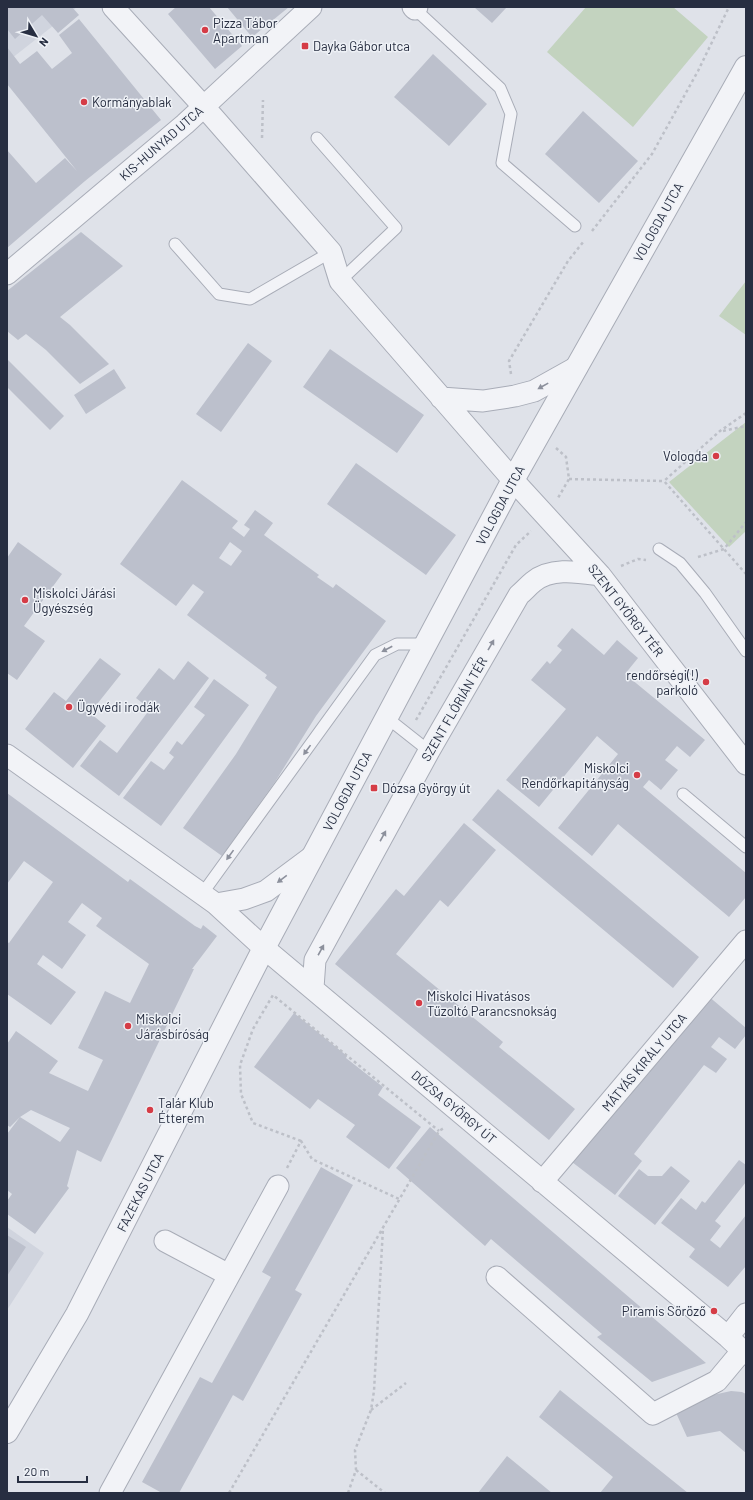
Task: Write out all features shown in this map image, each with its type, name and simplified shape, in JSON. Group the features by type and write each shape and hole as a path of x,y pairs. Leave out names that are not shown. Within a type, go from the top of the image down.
{"street":[{"path":"113,7 331,252 340,281"},
{"name":"KIS-HUNYAD UTCA","path":"7,274 185,124 311,7"},
{"name":"VOLOGDA UTCA","path":"264,948 513,480 746,67"},
{"name":"SZENT GYÖRGY TÉR","path":"340,281 513,480 600,575 746,764"},
{"path":"442,398 483,401 515,396 534,391 577,367"},
{"name":"SZENT FLÓRIÁN TÉR","path":"313,988 315,960 429,751 519,595 534,581 548,574 573,571 600,575"},
{"name":"DÓZSA GYÖRGY ÚT","path":"7,755 209,899 264,948 739,1348"},
{"path":"209,899 244,899 266,891 313,856"},
{"name":"MÁTYÁS KIRÁLY UTCA","path":"542,1182 746,941"},
{"name":"FAZEKAS UTCA","path":"7,1432 77,1314 264,948"},
{"path":"110,1493 278,1186"},
{"path":"165,1241 229,1275"},
{"path":"497,1277 653,1414 717,1381 739,1348 746,1314"}],"lane":[{"path":"415,8 500,88 511,114 502,163 575,226"},
{"path":"317,138 396,228 340,281"},
{"path":"175,244 219,294 250,299 331,252"},
{"path":"659,549 680,563 705,593 746,651"},
{"path":"209,899 375,655 397,644 425,644"},
{"path":"386,717 429,751"},
{"path":"683,794 746,847"}],"path":[{"path":"591,231 652,154 698,71 729,7"},
{"path":"262,100 262,144"},
{"path":"515,396 509,361 568,261 587,237"},
{"path":"539,433 566,457 569,478 664,481 720,431 746,413"},
{"path":"720,431 746,426"},
{"path":"664,481 746,574"},
{"path":"408,735 516,545 547,517"},
{"path":"400,1199 312,1159 301,1141 253,1123 241,1094 240,1065 253,1029 273,994 439,1131"},
{"path":"229,1493 439,1131 464,1116"},
{"path":"278,1186 301,1141"},
{"path":"348,1493 356,1470 355,1450 371,1410 374,1391 383,1227"},
{"path":"371,1410 406,1383"},
{"path":"356,1470 385,1493"}],"shaded area":[{"path":"7,7 77,7 7,62"},
{"path":"7,1227 44,1253 7,1310"}],"green space":[{"path":"586,7 673,7 708,37 633,127 547,52"},
{"path":"746,281 746,335 719,316"},
{"path":"746,422 746,531 729,547 669,482"}],"building":[{"path":"7,7 72,7 79,15 58,33 42,15 15,39 7,29"},
{"name":"Pizza Tábor Apartman","path":"176,7 209,7 242,46 215,69 168,14"},
{"path":"227,7 289,7 252,37"},
{"path":"474,7 507,7 492,23"},
{"name":"Kormányablak","path":"79,19 161,120 85,181 7,248 7,150 36,183 65,158 77,171 7,84 7,47 20,64 37,51 52,69 72,53 59,35"},
{"path":"433,54 487,104 449,146 394,97"},
{"path":"583,111 638,161 599,203 545,154"},
{"path":"81,232 123,266 60,317 109,364 80,384 46,350 26,334 18,340 7,331 7,291"},
{"path":"248,343 272,361 221,432 196,414"},
{"path":"330,349 424,415 397,453 303,387"},
{"path":"7,359 64,416 50,430 7,387"},
{"path":"114,369 126,388 86,414 74,395"},
{"path":"356,463 456,535 426,575 327,504"},
{"path":"182,480 238,521 232,528 244,537 250,529 244,525 255,510 273,523 264,535 319,575 317,577 333,588 336,584 386,621 316,716 275,782 222,856 183,828 236,754 277,687 265,678 267,675 187,615 204,592 193,584 176,606 120,564","holes":["230,542 242,551 231,566 219,558"]},
{"name":"Miskolci Járási Ügyészség","path":"18,542 62,574 24,626 45,641 17,680 7,673 7,558"},
{"name":"Miskolci Rendőrkapitányság","path":"572,628 604,655 617,640 638,658 625,674 705,740 690,757 677,746 665,760 678,770 661,790 649,780 643,787 746,873 746,897 729,917 618,824 592,856 558,828 618,754 597,736 539,807 506,780 566,709 531,680 547,661 550,664 562,650 557,646"},
{"name":"Ügyvédi irodák","path":"100,658 121,674 90,713 106,726 73,768 25,729 54,692 66,701"},
{"path":"188,661 209,678 119,796 80,766 100,740 117,753 150,709 136,698 159,668 174,680"},
{"path":"214,679 249,705 161,826 123,798 151,761 164,770 174,757 169,753 177,741 182,745 205,715 194,707"},
{"path":"498,789 699,957 673,988 472,820"},
{"path":"7,793 128,882 130,879 195,926 201,929 203,925 217,936 192,969 194,969 101,1162 77,1150 67,1186 69,1188 35,1234 7,1214 7,1201 12,1194 7,1190 7,1134 20,1117 10,1127 7,1125 7,1044 16,1031 58,1061 49,1073 88,1091 103,1060 78,1048 105,991 130,1003 149,964 96,926 102,918 82,903 68,922 86,935 62,969 43,955 37,964 76,992 51,1025 7,994 7,942 9,943 53,882 24,861 7,884","holes":["31,1110 70,1128 60,1142 20,1117"]},
{"name":"Miskolci Hivatásos Tűzoltó Parancsnokság","path":"464,823 496,850 448,907 440,900 396,954 503,1042 499,1047 575,1109 549,1140 335,964 396,889 404,896"},
{"path":"707,995 746,1028 746,1035 735,1049 719,1037 711,1047 727,1059 716,1073 704,1065 634,1154 642,1161 615,1195 572,1162"},
{"path":"294,1013 347,1056 346,1058 383,1087 378,1095 421,1127 389,1169 346,1137 355,1125 318,1099 310,1109 254,1067"},
{"path":"430,1127 706,1363 652,1382 597,1337 602,1334 491,1239 485,1246 396,1168"},
{"path":"739,1160 746,1165 746,1182 715,1221 721,1226 710,1240 720,1248 746,1215 746,1266 728,1287 689,1257 695,1249 661,1223 681,1198 696,1210 702,1201 705,1203"},
{"path":"671,1166 690,1181 655,1225 618,1196 639,1169 648,1176 662,1176"},
{"path":"321,1167 353,1185 295,1290 302,1294 243,1401 233,1395 179,1493 162,1493 142,1482 200,1377 212,1383 271,1277 262,1272"},
{"path":"7,1235 26,1247 7,1276"},
{"path":"560,1390 688,1493 600,1493 613,1477 539,1417"},
{"path":"731,1391 746,1394 746,1453 720,1431 687,1437 672,1404"},
{"path":"507,1456 552,1493 478,1493"}],"place":[{"name":"Pizza Tábor Apartman","path":"205,30"},
{"name":"Dayka Gábor utca","path":"305,46"},
{"name":"Kormányablak","path":"84,102"},
{"name":"Vologda","path":"716,456"},
{"name":"Miskolci Járási Ügyészség","path":"25,600"},
{"name":"rendőrségi(!) parkoló","path":"706,682"},
{"name":"Ügyvédi irodák","path":"69,707"},
{"name":"Miskolci Rendőrkapitányság","path":"637,775"},
{"name":"Dózsa György út","path":"374,788"},
{"name":"Miskolci Hivatásos Tűzoltó Parancsnokság","path":"419,1003"},
{"name":"Miskolci Járásbíróság","path":"128,1026"},
{"name":"Talár Klub Étterem","path":"150,1110"},
{"name":"Piramis Söröző","path":"714,1311"}]}
